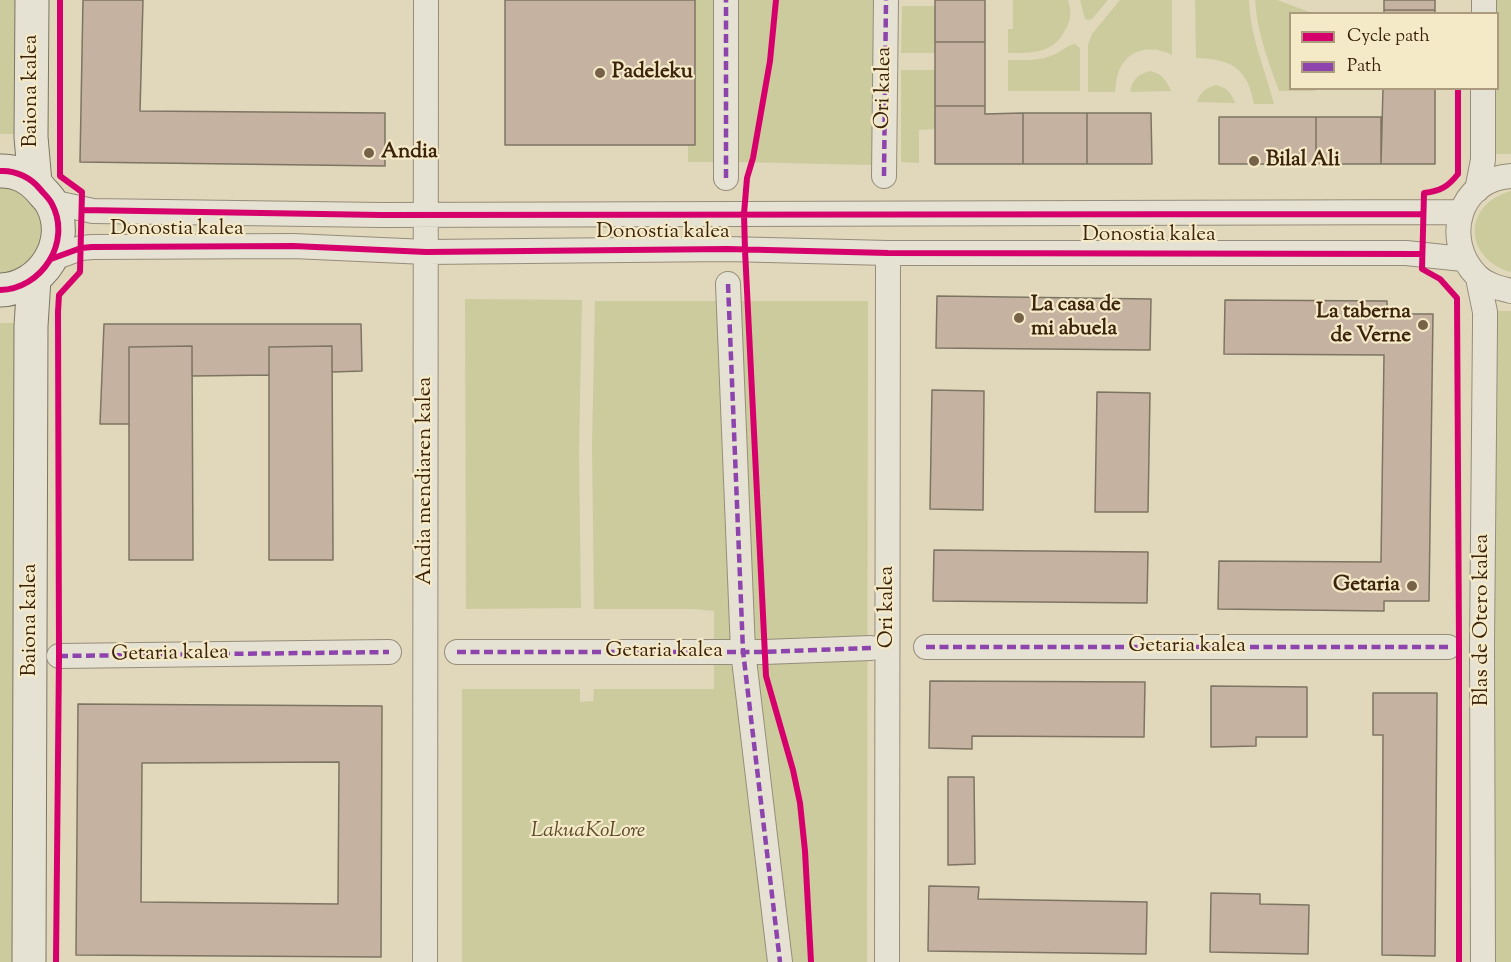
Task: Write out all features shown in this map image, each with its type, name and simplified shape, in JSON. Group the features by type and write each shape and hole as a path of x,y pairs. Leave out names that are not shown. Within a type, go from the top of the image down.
{"street":[{"name":"Baiona kalea","path":"29,962 31,326 42,269 57,245 58,231 57,216 43,192 31,137 32,0"},
{"name":"Andia mendiaren kalea","path":"425,962 426,0"},
{"path":"726,0 726,178"},
{"name":"Ori kalea","path":"884,176 886,0"},
{"path":"1477,190 1483,160 1483,90"},
{"path":"0,171 21,174 43,192"},
{"path":"1511,176 1490,181 1468,200 1461,212 1458,236 1463,259 1478,278 1495,287 1511,291"},
{"name":"Donostia kalea","path":"43,192 93,211 381,215 427,213 1461,212"},
{"name":"Donostia kalea","path":"42,269 81,248 92,247 292,246 426,252 727,249 888,252 1406,253 1463,259"},
{"name":"Ori kalea","path":"887,962 888,252"},
{"path":"0,290 21,286 42,269"},
{"name":"Blas de Otero kalea","path":"1478,278 1485,319 1482,646 1483,962"},
{"path":"728,284 742,651 780,962"},
{"name":"Getaria kalea","path":"926,647 1448,647"},
{"name":"Getaria kalea","path":"456,652 764,652 871,648"},
{"name":"Getaria kalea","path":"59,656 390,652"}],"green space":[{"path":"0,0 19,0 20,134 0,134"},
{"path":"695,0 720,0 720,162 688,162 688,145 695,145"},
{"path":"739,0 873,0 873,165 737,162"},
{"path":"1013,0 1068,0 1069,20 1054,45 1040,51 1008,53 1008,29 1013,29"},
{"path":"1080,0 1108,0 1092,19 1088,20 1085,19"},
{"path":"1120,0 1172,0 1172,55 1156,50 1133,54 1127,59 1117,76 1115,92 1088,92 1088,45 1092,34"},
{"path":"1195,0 1249,0 1255,39 1274,104 1254,104 1251,91 1242,73 1228,63 1196,58"},
{"path":"1255,0 1277,0 1309,12 1289,12 1289,90 1315,91 1279,91 1267,57"},
{"path":"1496,0 1511,0 1511,154 1496,154 1499,12 1496,12"},
{"path":"902,6 935,6 935,53 901,53"},
{"path":"1075,44 1080,48 1080,91 1008,91 1008,60 1042,58"},
{"path":"901,70 935,70 935,129 919,130 919,163 901,162"},
{"path":"1150,71 1163,78 1171,91 1130,92 1136,78"},
{"path":"1216,85 1228,91 1235,103 1197,102 1204,91"},
{"path":"0,186 16,189 40,210 45,228 42,246 33,261 17,272 0,275"},
{"path":"1511,191 1510,272 1495,265 1484,255 1477,243 1475,231 1477,218 1484,207 1495,198"},
{"path":"465,299 582,300 579,451 581,608 466,609"},
{"name":"LakuaKoLore","path":"595,301 868,301 867,962 462,962 462,689 580,689 580,702 593,701 594,689 714,689 714,611 594,609 592,445"},
{"path":"1495,311 1511,311 1511,962 1494,962"},
{"path":"0,323 21,323 20,962 0,962"}],"building":[{"path":"83,0 143,0 140,111 385,113 385,166 80,162"},
{"name":"Padeleku","path":"505,0 695,0 695,145 505,145"},
{"path":"935,0 985,0 985,42 935,42"},
{"path":"1384,0 1435,0 1435,10 1384,10"},
{"path":"1384,10 1435,10 1435,12 1384,12"},
{"path":"935,42 985,42 985,106 935,106"},
{"path":"1383,90 1435,90 1435,164 1381,164"},
{"path":"935,106 985,106 985,114 1023,113 1023,164 935,164"},
{"path":"1023,113 1087,113 1087,164 1023,164"},
{"path":"1087,113 1151,113 1152,164 1087,164"},
{"path":"1219,117 1316,117 1316,164 1219,164"},
{"path":"1316,117 1381,117 1381,164 1316,164"},
{"path":"937,296 1151,299 1150,350 936,348"},
{"path":"1225,300 1387,301 1387,314 1433,314 1429,601 1384,601 1384,611 1218,609 1219,561 1381,562 1384,355 1224,354"},
{"path":"104,324 361,324 362,371 332,372 332,346 269,347 269,375 192,376 192,346 129,347 129,424 100,424"},
{"path":"192,346 193,560 129,560 129,347"},
{"path":"332,346 333,560 269,560 269,347"},
{"path":"932,390 984,391 983,510 930,509"},
{"path":"1097,392 1150,393 1148,512 1095,512"},
{"path":"934,550 1148,552 1147,603 933,601"},
{"path":"930,681 1145,682 1144,737 972,736 972,749 929,748"},
{"path":"1211,686 1307,687 1307,737 1256,737 1256,746 1211,747"},
{"path":"1373,693 1437,693 1435,956 1382,955 1383,735 1373,735"},
{"path":"78,704 382,706 381,957 76,955","holes":["339,762 338,904 141,902 142,763"]},
{"path":"948,777 974,777 975,864 948,865"},
{"path":"929,886 979,887 978,899 1147,902 1146,954 928,951"},
{"path":"1211,893 1260,894 1260,904 1309,905 1308,954 1210,952"}],"marked path":[{"path":"726,0 726,178"},
{"path":"884,176 886,0"},
{"path":"728,284 743,651 780,962"},
{"path":"926,647 1448,647"},
{"path":"457,652 764,652 871,648"},
{"path":"59,656 389,652"}],"cycle path":[{"path":"56,962 59,656 58,312 59,295 80,272 82,192 60,176 60,0"},
{"path":"776,0 770,61 753,158 747,178 744,214 745,250 766,676 800,803 811,962"},
{"path":"1458,90 1458,174 1443,188 1424,193 1422,269 1440,279 1457,298 1459,962"},
{"path":"0,171 17,173 36,185 52,204 57,219 58,233 55,248 49,261 40,272 15,288 0,290"},
{"path":"82,210 381,215 1422,214"},
{"path":"51,259 81,248 92,247 293,246 426,252 727,249 888,253 1421,254"}],"place":[{"name":"Padeleku","path":"600,73"},
{"name":"Andia","path":"369,153"},
{"name":"Bilal Ali","path":"1254,161"},
{"name":"La casa de mi abuela","path":"1019,318"},
{"name":"La taberna de Verne","path":"1423,325"},
{"name":"Getaria","path":"1412,586"}]}
